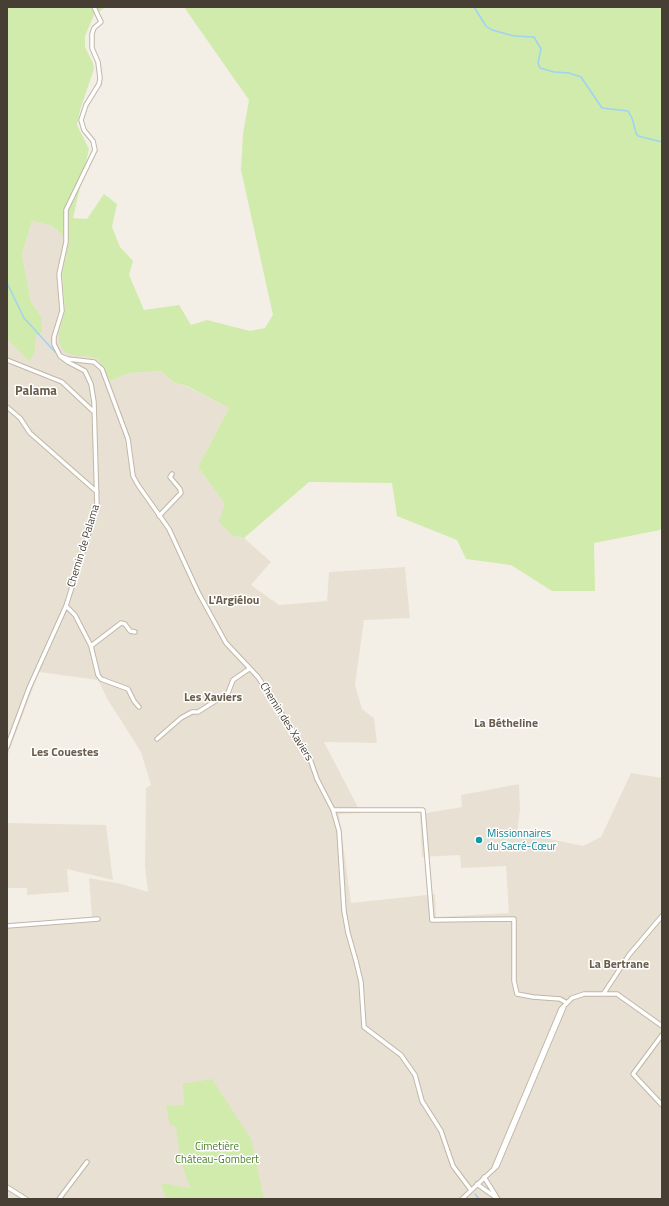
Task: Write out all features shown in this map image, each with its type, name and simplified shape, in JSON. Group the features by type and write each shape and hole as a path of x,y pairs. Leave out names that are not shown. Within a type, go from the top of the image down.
{"street":[{"path":"60,356 54,344 54,337 62,311 59,274 66,242 65,215 95,150 93,141 84,130 81,120 86,105 99,84 100,78 98,62 92,48 92,34 94,28 101,22 94,7"},
{"name":"Chemin de Palama","path":"7,747 29,688 66,606 97,507 93,392 89,377 85,371 60,356"},
{"name":"Chemin des Xaviers","path":"60,356 68,359 94,362 102,369 130,446 133,476 169,529 198,592 226,643 262,683 308,756 317,779 333,810 341,840 344,910 360,982 364,1027 401,1055 415,1075 422,1101 441,1131 453,1166 471,1190"},
{"path":"7,360 62,382 94,412"},
{"path":"7,407 20,418 30,433 97,492"},
{"path":"159,516 180,494 180,489 170,477 172,474"},
{"path":"66,606 75,615 91,646 98,675 102,679 128,689 139,707"},
{"path":"91,646 121,623 125,624 130,631 135,632"},
{"path":"157,739 181,718 192,712 198,712 228,693 233,680 249,669"},
{"path":"333,810 423,810 432,920 514,919 514,981 517,994 560,999 566,1004"},
{"path":"604,993 629,955 662,916"},
{"path":"7,926 98,919"},
{"path":"463,1199 497,1166 508,1136 566,1004 576,996 612,993 620,996 662,1026"},
{"path":"662,1035 632,1074 662,1105"},
{"path":"60,1199 87,1162"},
{"path":"484,1177 497,1198"},
{"path":"477,1184 497,1198"},
{"path":"7,1187 26,1199"}],"shaded area":[{"path":"32,221 52,226 69,241 62,274 65,310 59,333 76,356 86,356 98,359 110,381 129,373 161,371 174,383 184,385 229,408 198,467 225,504 234,536 244,538 271,562 251,585 279,605 327,601 329,572 405,567 410,618 364,620 355,685 362,709 374,718 377,743 324,742 361,813 339,814 351,903 435,894 436,917 509,913 506,866 461,868 460,855 422,857 420,814 462,807 461,795 519,784 520,810 517,832 583,846 601,837 631,773 662,778 662,1199 7,1199 7,923 92,918 89,878 122,884 148,892 145,867 146,788 151,785 141,752 108,700 98,680 39,672 7,757 7,339 35,352 36,336 41,316 31,302 22,254"},
{"path":"7,823 106,825 113,880 67,869 69,892 27,895 27,888 7,888"}],"green space":[{"path":"7,7 106,7 94,15 85,36 85,47 93,63 94,69 80,110 77,125 89,149 73,218 87,219 104,194 117,204 112,227 120,247 133,261 129,275 144,310 179,305 191,325 207,320 250,331 265,328 273,315 241,170 243,134 249,100 184,7 662,7 662,528 660,530 594,543 595,591 552,591 511,565 466,559 457,540 397,516 392,483 309,482 244,538 234,536 219,522 225,504 198,467 229,408 185,385 174,383 161,371 129,373 110,381 98,359 86,356 76,356 65,352 59,343 59,332 65,310 62,274 69,241 52,226 32,221 22,254 31,302 41,316 42,332 36,336 35,352 29,361 7,339"},
{"name":"Cimetière Château-Gombert","path":"212,1079 251,1139 264,1199 166,1199 161,1183 190,1188 180,1158 176,1127 170,1125 166,1106 184,1105 183,1084"}],"waterway":[{"path":"474,7 486,26 492,30 514,36 534,37 541,49 538,63 540,68 554,72 569,73 581,77 602,108 628,111 638,136 662,142"},
{"path":"7,283 24,318 55,352"},
{"name":"Les Xaviers","path":"475,1194 479,1199"}],"place":[{"name":"Missionnaires du Sacré-Cœur","path":"479,840"}],"district":[{"name":"Palama","path":"36,392"},
{"name":"L'Argiélou","path":"234,601"},
{"name":"Les Xaviers","path":"213,698"},
{"name":"La Bétheline","path":"506,724"},
{"name":"Les Couestes","path":"65,753"},
{"name":"La Bertrane","path":"619,965"}]}
